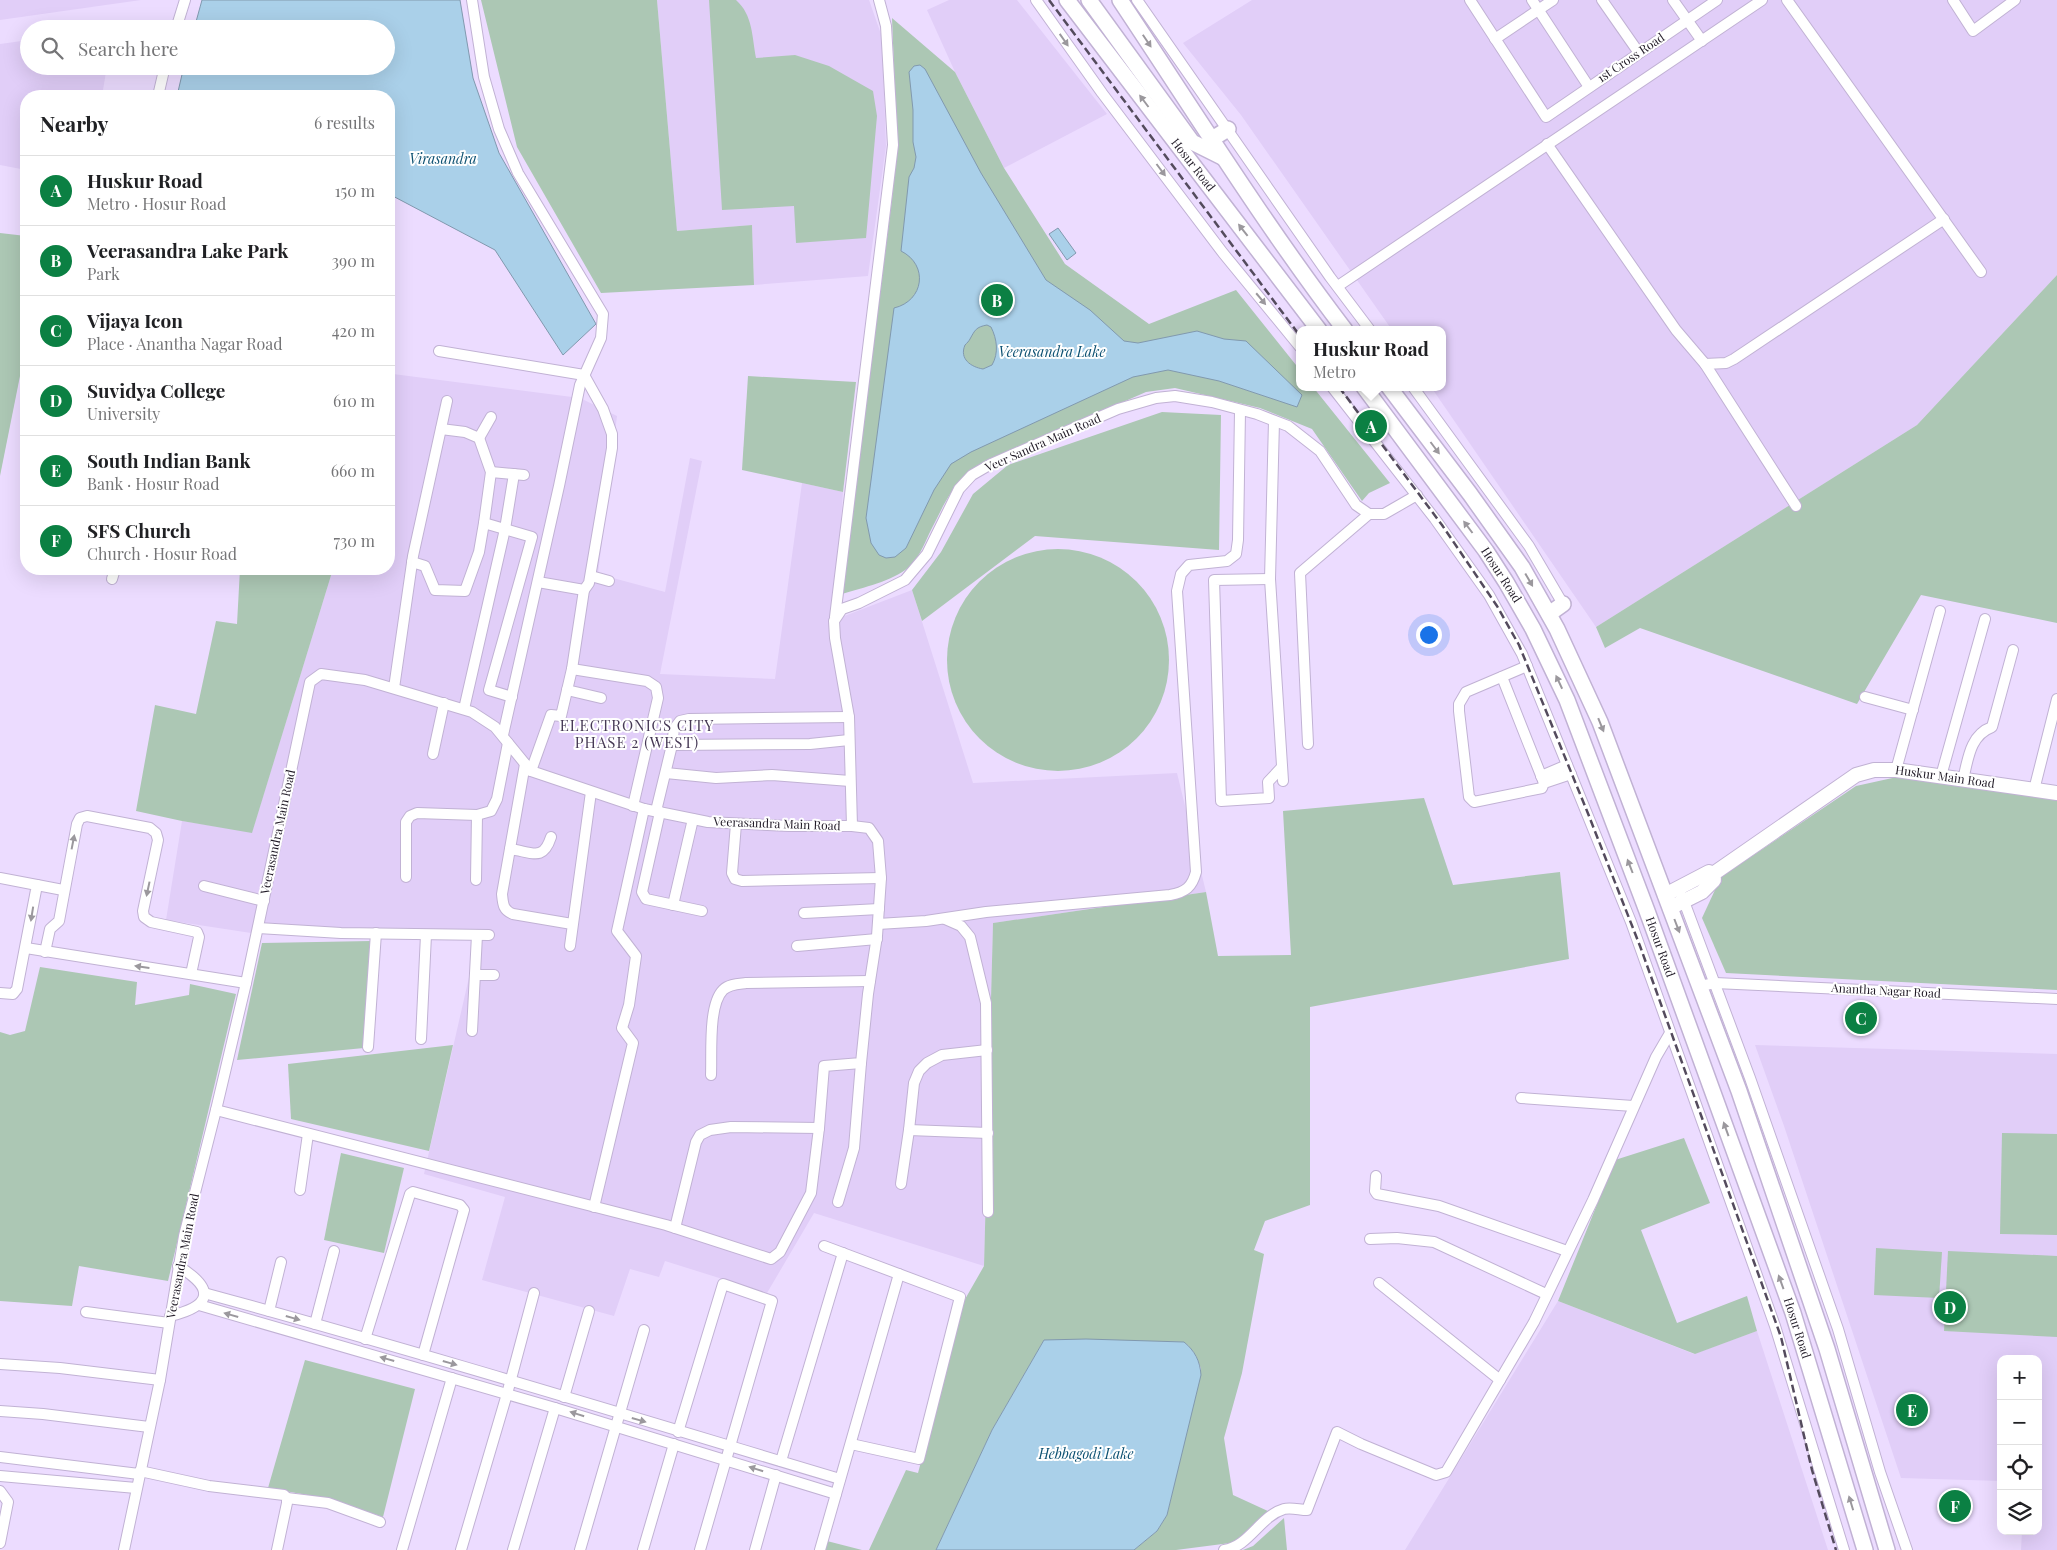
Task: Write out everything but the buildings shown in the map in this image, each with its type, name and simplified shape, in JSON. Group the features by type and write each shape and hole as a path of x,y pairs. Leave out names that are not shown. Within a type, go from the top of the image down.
{"highway":[{"name":"Hosur Road","path":"1067,0 1316,326"},
{"path":"1089,0 1192,142 1223,158"},
{"path":"1120,0 1223,158 1342,326"},
{"path":"1212,139 1228,129"},
{"path":"1304,310 1321,298"},
{"name":"Hosur Road","path":"1367,391 1486,551 1506,582 1545,652 1568,700 1793,1313 1865,1550"},
{"name":"Hosur Road","path":"1392,391 1522,566 1557,629 1600,722 1674,898 1749,1098 1887,1550"},
{"path":"1549,614 1563,604"}],"main road":[{"name":"Huskur Main Road","path":"1674,898 1707,889 1714,880 1714,874 1856,775 1874,770 1896,770 2057,793"}],"street":[{"path":"179,20 186,0"},
{"path":"406,877 406,822 410,816 417,813 477,815 491,811 495,806 512,697 580,385 601,338 603,314 518,173 498,129 484,77 472,0"},
{"path":"838,1202 854,1148 870,981 877,939 881,878 878,841 870,828 852,826 849,716 835,638 834,621 893,145 886,26 879,0"},
{"path":"1036,0 1102,93 1223,253 1296,342"},
{"path":"1137,0 1367,326"},
{"path":"1470,0 1495,38 1552,0"},
{"path":"1532,0 1589,87"},
{"path":"1602,0 1639,53"},
{"path":"1673,0 1702,41"},
{"name":"1st Cross Road","path":"1495,38 1546,117 1717,0"},
{"path":"1338,286 1762,0"},
{"path":"1787,0 1981,272"},
{"path":"1953,0 1973,31 2015,0"},
{"path":"159,90 163,75"},
{"path":"1547,144 1676,330 1705,364 1796,506"},
{"path":"1705,364 1721,364 1734,359 1944,219"},
{"path":"439,351 584,375"},
{"path":"572,924 507,912 503,905 502,894 528,767 551,714 561,716 568,690 584,590 591,576 612,448 612,434 603,409 584,375"},
{"path":"1335,391 1417,495 1489,595 1522,654 1631,922 1775,1326 1844,1550"},
{"path":"1416,391 1528,546 1563,604"},
{"name":"Veer Sandra Main Road","path":"834,621 842,609 905,580 928,554 959,489 972,476 991,464 1118,409 1156,398 1175,396 1212,402 1257,414 1288,426 1320,451 1356,505 1369,514"},
{"path":"394,688 412,562 447,401"},
{"path":"878,924 945,919 986,912 1170,894 1188,889 1193,882 1196,872 1178,591 1181,574 1189,566 1227,561 1236,554 1238,540 1240,411"},
{"path":"412,562 424,566 435,590 465,591 479,552 490,472 479,438 491,417"},
{"path":"1274,421 1270,579 1283,781"},
{"path":"441,428 465,432 479,438"},
{"path":"464,709 519,474 490,472"},
{"path":"1308,744 1300,572 1369,514 1384,514 1417,495"},
{"path":"484,522 532,537 489,690 512,697"},
{"path":"591,576 609,581"},
{"path":"1270,579 1214,580 1220,801 1268,798 1268,782 1282,767"},
{"path":"538,582 584,590"},
{"path":"1896,770 1940,610"},
{"path":"1941,776 1984,620"},
{"path":"1963,780 1974,739 1983,730 1992,727 2013,650"},
{"path":"1502,677 1543,779 1542,788 1474,802 1469,797 1459,704 1466,692 1527,666"},
{"path":"572,669 647,681 656,687 658,698 633,806"},
{"name":"Veerasandra Main Road","path":"124,1550 160,1380 184,1236 246,983 310,682 321,674 365,680 472,712 495,727 528,767 591,792 644,809 708,822 789,826 852,826"},
{"path":"568,690 601,698"},
{"path":"1865,697 1913,710"},
{"path":"2034,790 2057,699"},
{"path":"433,754 444,703"},
{"path":"702,911 646,899 642,892 676,725 689,719 849,716"},
{"path":"672,745 810,744 850,740"},
{"path":"1543,779 1569,769"},
{"path":"666,773 716,778 772,775 850,781"},
{"path":"570,946 591,792"},
{"path":"594,1207 633,1043 622,1028 629,1005 636,956 616,931 644,809"},
{"path":"476,880 477,815"},
{"path":"45,952 50,929 59,921 77,824 80,818 87,816 150,828 156,833 158,840 143,911 144,917 151,922 197,932 198,937 191,974"},
{"path":"673,905 692,819"},
{"path":"736,824 732,873 735,879 742,881 881,878"},
{"path":"510,849 538,854 548,848 551,837"},
{"path":"0,878 64,890"},
{"path":"0,994 13,994 17,989 37,885"},
{"path":"204,886 264,901"},
{"path":"804,912 879,909"},
{"path":"945,919 961,926 970,937 986,1003 988,1212"},
{"path":"258,928 426,935 489,935"},
{"path":"368,1046 376,933"},
{"path":"421,1039 426,935"},
{"path":"472,1031 477,935"},
{"path":"797,946 877,939"},
{"path":"26,948 246,983"},
{"path":"475,975 494,975"},
{"path":"711,1075 712,1021 717,1000 723,990 732,985 746,983 870,981"},
{"name":"Anantha Nagar Road","path":"1708,985 2057,998"},
{"path":"1224,1550 1235,1549 1274,1513 1286,1508 1307,1510 1337,1432 1436,1475 1446,1472 1534,1322 1593,1200 1633,1106 1670,1033"},
{"path":"901,1184 914,1083 919,1071 927,1063 942,1055 954,1052 987,1050"},
{"path":"216,1110 675,1228 771,1259 780,1252 811,1194 820,1128 824,1066 861,1063"},
{"path":"1521,1098 1633,1106"},
{"path":"1749,1098 1838,1329 1880,1472 1907,1550"},
{"path":"675,1228 696,1142 700,1135 710,1130 732,1127 820,1128"},
{"path":"909,1130 988,1133"},
{"path":"300,1190 308,1134"},
{"path":"1376,1176 1375,1191 1377,1194 1439,1206 1567,1251"},
{"path":"365,1339 410,1194 413,1192 423,1194 460,1205 464,1210 423,1355"},
{"path":"1370,1239 1397,1238 1434,1242 1546,1294"},
{"path":"824,1246 960,1297 919,1459 851,1444"},
{"path":"314,1324 334,1251"},
{"path":"780,1461 843,1253"},
{"path":"256,1322 264,1310 281,1262"},
{"path":"86,1312 170,1319 186,1312 202,1302 204,1293 199,1281 178,1266"},
{"path":"820,1550 899,1274"},
{"path":"1379,1283 1500,1380"},
{"path":"678,1432 723,1284 772,1301 700,1550"},
{"path":"204,1293 511,1380 678,1432 840,1479"},
{"path":"461,1550 511,1380 534,1293"},
{"path":"199,1305 616,1426 836,1494"},
{"path":"564,1397 588,1311"},
{"path":"580,1550 644,1330"},
{"path":"0,1364 60,1368 160,1380"},
{"path":"402,1550 452,1378"},
{"path":"513,1550 555,1408"},
{"path":"0,1411 52,1415 150,1427"},
{"path":"643,1550 674,1444"},
{"path":"0,1457 140,1472 209,1486 284,1495 288,1498 328,1503 380,1522"},
{"path":"755,1550 776,1475"},
{"path":"0,1476 136,1488"},
{"path":"0,1491 8,1502 0,1543"},
{"path":"277,1550 288,1498"}],"shaded area":[{"path":"0,0 141,0 0,20"},
{"path":"657,0 869,0 882,37 886,146 868,276 754,285 752,225 677,231"},
{"path":"949,0 1017,0 1107,114 1004,168 955,72 927,10"},
{"path":"1252,0 2057,0 2057,275 1917,425 1596,627 1434,391 1446,391 1446,326 1389,326 1241,115 1183,43"},
{"path":"20,41 20,75 106,75 103,90 20,90 20,169 0,165 0,44"},
{"path":"395,374 580,398 617,416 598,574 665,592 690,458 702,461 660,674 775,679 802,483 843,492 834,620 912,590 973,783 1177,773 1206,892 993,923 984,1266 814,1213 767,1293 665,1261 659,1277 630,1269 614,1316 482,1280 505,1197 424,1174 478,938 251,933 166,920 182,821 252,832 331,575 395,575"},
{"path":"1755,1045 2057,1054 2057,1550 2021,1550 2022,1535 2042,1535 2042,1355 1997,1355 1997,1481 1901,1478 1784,1126"},
{"path":"1558,1301 1694,1354 1757,1331 1828,1550 1405,1550"}],"green space":[{"path":"481,0 657,0 677,231 752,225 754,285 601,293 517,147"},
{"path":"709,0 736,0 742,6 749,19 756,58 795,55 829,66 873,91 877,116 866,238 796,243 794,206 722,210"},
{"name":"Veerasandra Lake","path":"892,18 955,72 1004,168 1065,264 1149,324 1236,290 1296,365 1296,391 1316,391 1390,483 1369,493 1362,501 1312,429 1260,408 1175,388 1146,392 976,468 952,492 920,552 909,567 894,577 842,594 892,199 897,145"},
{"path":"0,233 20,235 20,376 0,476"},
{"path":"2057,275 2057,623 1921,595 1857,704 1640,628 1605,648 1596,627 1917,425"},
{"path":"748,376 856,382 843,492 742,470"},
{"path":"1162,412 1221,415 1219,550 1035,536 922,621 912,590 941,552 973,494 1008,465"},
{"path":"1047,549 1069,549 1101,557 1137,581 1161,617 1167,638 1169,660 1167,682 1161,703 1137,739 1101,763 1069,771 1047,771 1015,763 987,746 972,731 955,703 947,671 947,649 955,617 972,589 987,574 1015,557"},
{"path":"240,575 331,575 252,833 136,811 155,705 196,714 216,621 237,624"},
{"path":"1897,777 2057,800 2057,990 1726,973 1702,918 1721,877 1856,786"},
{"path":"1424,798 1453,885 1560,872 1569,959 1310,1007 1310,1205 1265,1221 1254,1250 1264,1254 1242,1373 1224,1438 1233,1495 1270,1512 1238,1542 1176,1550 1134,1550 1157,1531 1167,1515 1201,1369 1198,1361 1193,1351 1184,1342 1044,1340 992,1430 936,1550 869,1550 906,1470 918,1473 964,1301 984,1266 993,923 1206,892 1218,956 1291,955 1283,811"},
{"path":"371,941 364,1048 237,1060 262,943"},
{"path":"40,967 137,982 135,1005 189,995 190,984 236,994 168,1281 79,1266 72,1306 0,1301 0,1032 10,1035 25,1031"},
{"path":"453,1045 429,1151 291,1119 288,1064"},
{"path":"2002,1133 2057,1134 2057,1235 2000,1234"},
{"path":"1684,1138 1710,1203 1641,1230 1677,1323 1747,1296 1757,1331 1695,1354 1558,1301 1615,1160"},
{"path":"341,1153 404,1168 384,1253 324,1240"},
{"path":"1876,1248 1942,1252 1939,1298 1874,1295"},
{"path":"1948,1251 2057,1256 2057,1337 1944,1331"},
{"path":"305,1360 415,1389 383,1517 330,1499 268,1488"},
{"path":"1284,1518 1287,1550 1243,1550 1253,1546"},
{"path":"827,1541 862,1550 825,1550"}],"water":[{"name":"Virasandra","path":"202,0 460,0 473,78 499,153 596,324 563,355 495,250 395,197 395,90 178,90 182,75 395,75 395,20 196,20"},
{"name":"Veerasandra Lake","path":"920,65 925,69 981,173 1046,280 1090,310 1124,341 1138,343 1197,331 1224,339 1246,341 1302,395 1297,407 1219,381 1168,370 1133,377 971,452 951,464 934,490 906,548 895,557 886,558 879,555 871,543 866,518 894,308 912,298 917,291 919,282 919,273 916,265 910,257 901,251 909,177 914,168 916,157 913,142 913,110 909,72 914,66","holes":["987,325 991,327 995,336 996,356 992,365 983,369 967,362 964,354 965,345 978,328"]},
{"path":"1058,228 1076,253 1067,260 1049,234"},
{"name":"Hebbagodi Lake","path":"1086,1339 1184,1342 1194,1353 1198,1361 1201,1375 1167,1515 1157,1531 1134,1550 936,1550 992,1430 1044,1340"}],"railway":[{"path":"1049,0 1296,331"},
{"path":"1342,391 1442,525 1497,606 1519,645 1640,946 1781,1337 1812,1470 1836,1550"}],"place":[{"name":"Veerasandra Lake Park","path":"997,300"},
{"name":"Huskur Road","path":"1371,426"},
{"name":"Vijaya Icon","path":"1861,1018"},
{"name":"Suvidya College","path":"1950,1307"},
{"name":"South Indian Bank","path":"1912,1410"},
{"name":"SFS Church","path":"1955,1506"}],"district":[{"name":"ELECTRONICS CITY PHASE 2 (WEST)","path":"637,734"}]}
